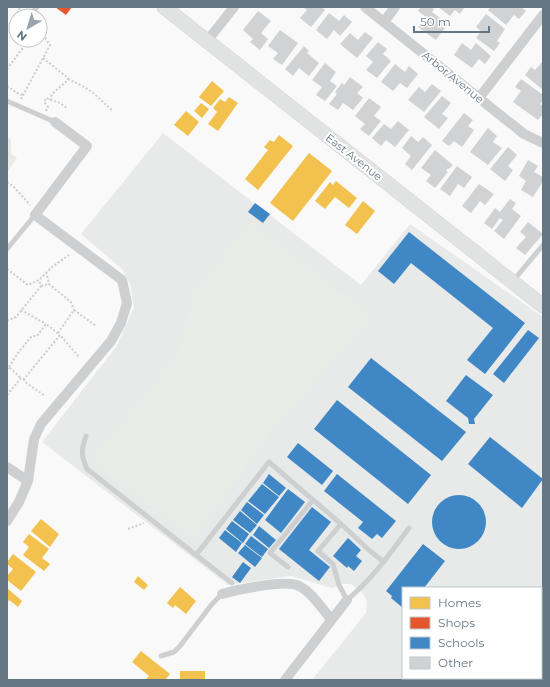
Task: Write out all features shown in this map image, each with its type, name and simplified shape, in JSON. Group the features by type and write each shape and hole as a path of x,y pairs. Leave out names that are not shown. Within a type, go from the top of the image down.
{"main road":[{"name":"East Avenue","path":"164,7 543,306"}],"street":[{"path":"207,41 234,7"},
{"name":"Arbor Avenue","path":"365,7 524,134 543,143"},
{"path":"384,22 395,7"},
{"path":"480,98 543,15"},
{"path":"7,520 19,502 28,481 34,439 41,424 111,341 122,323 127,303 122,280 36,213 87,146 55,122"},
{"path":"7,467 28,481"},
{"path":"222,594 238,589 283,584 298,585 309,593 332,619"},
{"path":"285,680 347,600"}],"lane":[{"path":"7,102 18,105 55,122"},
{"path":"7,249 36,213"},
{"path":"512,281 543,245"},
{"path":"86,436 82,450 82,459 87,468 232,583"},
{"path":"196,555 269,462 384,562"},
{"path":"288,567 270,553 313,500"},
{"path":"340,524 318,551 333,564 339,585 347,600 360,589 384,562 409,528"},
{"path":"161,656 174,652 180,646 212,604 222,594"}],"path":[{"path":"7,69 23,48"},
{"path":"18,105 48,48"},
{"path":"43,58 68,79 101,99 112,110"},
{"path":"50,100 52,94 68,79"},
{"path":"7,86 23,95"},
{"path":"43,117 48,107 44,102 46,98 67,108"},
{"path":"7,182 14,187 36,213"},
{"path":"7,268 28,285 39,280 46,272 69,255"},
{"path":"46,272 49,284 71,302 74,310 96,326"},
{"path":"39,280 41,286"},
{"path":"7,321 16,317 41,286 49,284"},
{"path":"21,310 46,324 59,334 79,357"},
{"path":"7,395 59,334 74,310"},
{"path":"45,396 8,368 32,336 39,335 46,324"},
{"path":"7,361 11,364"},
{"path":"128,529 152,520"}],"shaded area":[{"path":"163,133 361,285 410,224 543,317 543,680 312,680 366,613 367,601 362,592 351,584 342,584 332,588 291,576 228,585 42,442 116,347 134,308 130,284 122,269 81,234"},
{"path":"7,137 11,140 11,154 17,158 7,172"},
{"path":"249,223 367,312 368,320 272,431 193,538 96,464 95,455 178,354 193,294"},
{"path":"442,679 507,679 507,680"}],"building: Homes":[{"path":"212,81 224,91 211,106 199,97"},
{"path":"229,97 238,103 218,131 208,124 217,112 213,108 220,99 225,102"},
{"path":"201,103 209,109 202,118 194,111"},
{"path":"186,111 199,122 188,136 174,125"},
{"path":"279,135 293,146 258,190 245,179 268,150 264,147 270,140 274,142"},
{"path":"309,153 332,171 293,221 270,203"},
{"path":"336,181 357,198 349,208 335,197 325,209 315,201 330,182 333,185"},
{"path":"363,201 375,211 357,234 345,225"},
{"path":"41,519 59,534 50,547 31,531"},
{"path":"29,534 49,549 42,558 50,564 44,571 23,555 29,547 23,542"},
{"path":"13,554 36,572 21,591 7,580 7,576 13,569 7,564 7,562"},
{"path":"138,576 148,585 144,590 134,582"},
{"path":"180,587 196,601 186,614 175,605 173,608 167,603"},
{"path":"7,588 22,601 18,607 9,600 7,603"},
{"path":"141,651 170,674 165,680 145,680 149,676 132,662"},
{"path":"180,671 205,671 205,680 180,680"}],"building: Shops":[{"path":"55,7 72,7 66,15"}],"building: Schools":[{"path":"255,203 270,214 263,223 248,212"},
{"path":"409,232 525,323 485,374 467,360 493,328 411,263 394,284 378,271"},
{"path":"528,330 539,338 504,383 493,374"},
{"path":"371,358 466,432 442,461 348,387"},
{"path":"466,375 493,395 474,419 475,424 469,424 468,418 446,401"},
{"path":"337,400 431,475 408,504 314,429"},
{"path":"490,437 543,479 522,508 468,464"},
{"path":"298,443 333,471 322,485 287,457"},
{"path":"269,474 286,488 279,496 263,483"},
{"path":"337,474 396,521 382,538 377,534 372,539 358,528 363,522 324,491"},
{"path":"262,484 279,497 265,514 248,501"},
{"path":"288,489 305,502 281,533 265,520"},
{"path":"454,495 464,495 474,499 482,507 486,517 486,527 482,537 474,545 464,549 454,549 444,545 436,537 432,527 432,517 436,507 444,499"},
{"path":"247,502 264,515 257,524 241,510"},
{"path":"312,507 331,522 309,550 330,567 319,581 279,549"},
{"path":"240,511 257,525 250,533 233,520"},
{"path":"232,521 249,534 243,543 226,529"},
{"path":"259,526 276,540 269,548 253,535"},
{"path":"225,530 242,543 236,552 219,538"},
{"path":"251,536 268,549 262,557 245,544"},
{"path":"348,538 361,550 356,556 362,561 354,571 348,566 347,568 333,556"},
{"path":"423,544 445,561 425,587 402,587 402,607 391,598 392,596 386,591"},
{"path":"245,545 262,558 255,567 238,553"},
{"path":"243,562 251,568 240,583 232,577"},
{"path":"542,601 543,601 542,647"}],"building: Other":[{"path":"303,7 322,7 325,10 311,27 300,18 307,10"},
{"path":"421,7 431,7 434,9 432,12 448,24 436,40 418,27 426,17 418,11"},
{"path":"438,7 464,8 460,14 455,10 450,16"},
{"path":"491,7 521,7 526,11 519,19 514,15 506,25 488,10"},
{"path":"258,11 271,21 261,33 268,39 260,50 250,42 253,39 243,30"},
{"path":"329,13 339,21 344,15 352,22 340,36 334,30 327,39 316,30"},
{"path":"486,14 505,29 497,41 500,43 494,51 476,38 481,31 476,27"},
{"path":"280,30 298,43 282,65 273,59 278,53 268,46"},
{"path":"365,32 373,38 357,58 340,44 350,33 358,40"},
{"path":"378,42 387,49 383,54 391,61 377,78 366,70 373,62 366,56"},
{"path":"462,43 471,50 476,43 491,56 485,64 479,59 472,68 454,55"},
{"path":"304,46 309,51 307,53 319,63 309,76 299,68 293,76 285,69"},
{"path":"543,61 543,90 525,75 531,67 535,70"},
{"path":"325,63 336,72 330,81 337,86 325,101 316,95 322,87 312,80"},
{"path":"395,64 405,72 409,66 418,74 407,88 400,83 393,91 381,82"},
{"path":"350,77 363,87 357,93 363,98 353,110 343,103 338,110 329,104 337,94 335,92 342,83 344,85"},
{"path":"521,79 543,95 543,100 540,104 543,106 543,114 538,120 513,102 521,91 515,87"},
{"path":"432,84 441,91 424,112 408,100 419,87 425,92"},
{"path":"442,96 451,103 442,114 448,118 439,129 424,117"},
{"path":"369,98 381,107 374,116 381,121 369,136 360,129 365,124 355,116"},
{"path":"464,113 473,120 468,126 474,130 462,147 454,141 449,146 442,141"},
{"path":"398,121 409,130 395,147 386,140 381,146 372,138 384,124 391,129"},
{"path":"488,128 497,136 493,142 502,148 488,165 470,152"},
{"path":"411,136 418,142 423,137 432,145 412,170 405,164 411,156 402,148"},
{"path":"508,147 517,155 508,166 513,170 505,181 490,169"},
{"path":"435,150 453,165 449,169 448,168 446,171 448,172 435,188 426,181 431,175 421,168"},
{"path":"528,160 538,166 534,172 543,177 543,181 533,197 521,190 526,181 519,176"},
{"path":"457,166 472,177 464,188 458,184 450,196 440,189"},
{"path":"479,184 494,194 485,205 480,201 471,213 462,206"},
{"path":"510,199 516,203 512,209 521,216 504,239 494,231 503,220 500,218 492,229 484,223 495,208 500,212"},
{"path":"528,222 543,234 525,255 516,248 526,237 520,232"}]}
